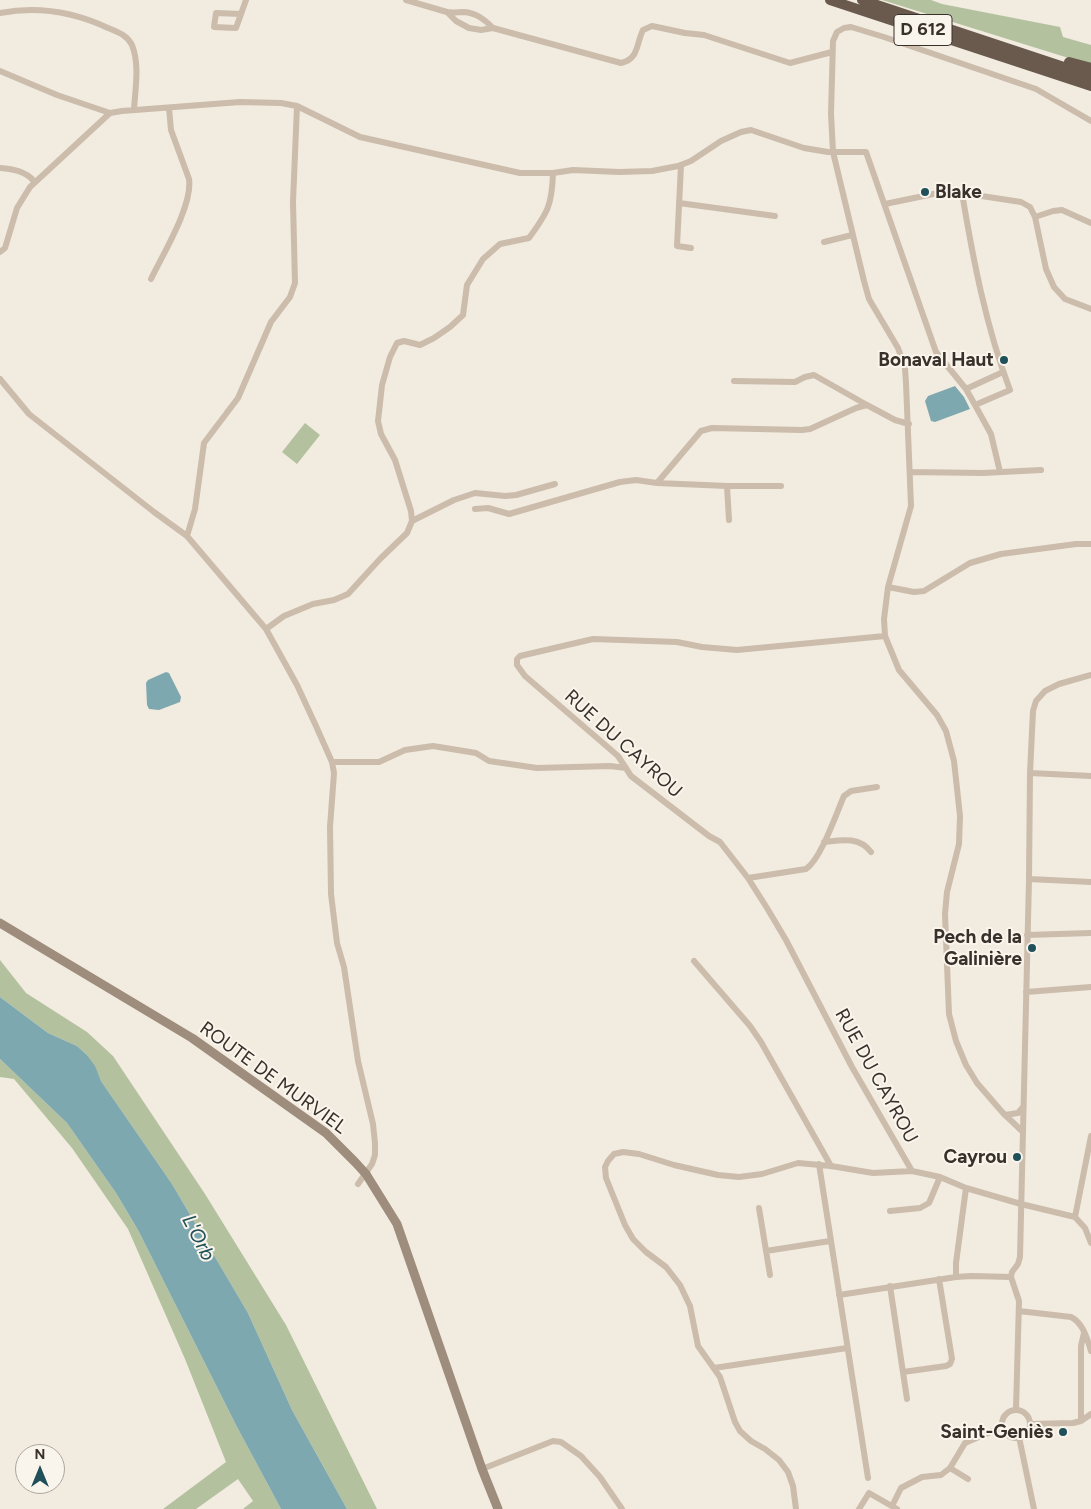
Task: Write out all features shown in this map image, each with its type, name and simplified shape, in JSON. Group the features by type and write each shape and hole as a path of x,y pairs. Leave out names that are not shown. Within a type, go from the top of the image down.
{"highway":[{"name":"D 612","path":"830,0 1091,86"},
{"name":"D 612","path":"862,0 1091,76"},
{"path":"1005,47 1091,68"},
{"path":"1025,64 1091,92"}],"main road":[{"name":"ROUTE DE MURVIEL","path":"0,922 192,1038 326,1133 343,1148 366,1174 397,1224 482,1469 498,1509"}],"street":[{"path":"241,14 246,0"},
{"path":"406,0 447,12 463,12 480,16 493,28"},
{"path":"0,13 35,10 71,14 124,35 132,45 136,63 134,110"},
{"path":"447,12 456,21 469,28 481,30 493,28 621,63 628,61 634,56 643,30 652,26 704,35 790,63 832,52"},
{"path":"1023,1132 1005,1115 977,1082 966,1065 956,1041 949,1014 945,914 959,844 960,816 954,761 946,731 937,715 900,670 885,636 884,619 888,587 911,506 909,424 904,368 898,348 869,299 852,236 833,152 831,114 833,40 837,32 851,27 1036,89 1091,121"},
{"path":"0,71 57,95 110,113 240,102 282,103 297,106 360,137 520,173 553,173 573,170 652,171 691,161 721,141 741,132 751,130 804,148 833,152 866,152 936,352 966,389 976,405 991,434 1000,472"},
{"path":"187,536 195,508 204,444 238,398 270,322 290,297 295,284 293,202 297,106"},
{"path":"151,279 180,219 190,187 189,179 171,130 169,108"},
{"path":"0,252 5,248 17,208 34,181 110,113"},
{"path":"681,165 677,246 691,248"},
{"path":"0,168 15,169 26,173 34,181"},
{"path":"266,629 284,616 313,604 334,600 348,594 407,533 412,521 411,511 395,460 381,434 378,421 382,384 390,357 397,344 404,341 420,345 450,327 463,315 467,285 483,259 500,244 529,238 548,210 552,194 553,173"},
{"path":"885,204 944,192 1021,202 1030,207 1035,217 1046,269 1054,287 1065,298 1091,308"},
{"path":"962,193 986,313 1010,390 976,405"},
{"path":"679,203 775,216"},
{"path":"1035,217 1062,210 1091,223"},
{"path":"824,242 852,236"},
{"path":"966,389 1004,372"},
{"path":"734,381 796,382 814,375 895,420 909,424"},
{"path":"0,379 29,414 187,536 266,629 297,685 332,762 334,773 330,827 331,894 337,943 344,967 358,1061 373,1124 375,1142 375,1155 372,1164 358,1184"},
{"path":"657,483 701,431 712,428 810,429 856,408 867,405"},
{"path":"910,472 982,473 1041,470"},
{"path":"475,509 488,508 509,514 620,482 636,480 657,483 727,486 781,486"},
{"path":"412,521 454,500 475,493 504,496 516,495 555,484"},
{"path":"727,486 729,520"},
{"path":"888,587 908,592 924,591 970,562 1001,554 1076,544 1091,544"},
{"name":"RUE DU CAYROU","path":"885,636 737,650 702,647 677,642 593,639 520,656 517,659 517,665 525,676 618,756 631,776 709,836 720,842 748,878 786,940 852,1067 912,1171 940,1177 966,1188 1021,1204 1075,1217"},
{"path":"1016,1410 1019,1296 1011,1278 1020,1257 1030,773 1033,711 1036,701 1045,691 1059,684 1091,675"},
{"path":"332,762 379,762 405,750 433,746 476,753 489,761 537,768 610,766 626,768"},
{"path":"1030,773 1091,776"},
{"path":"748,878 806,869 814,862 844,796 851,791 877,787"},
{"path":"824,842 848,839 868,848 871,852"},
{"path":"1029,879 1091,882"},
{"path":"1027,935 1091,933"},
{"path":"694,961 750,1026 761,1042 832,1166"},
{"path":"1026,992 1091,986"},
{"path":"1005,1115 1018,1113 1024,1106"},
{"path":"1091,1136 1075,1217 1085,1228 1091,1243"},
{"path":"796,1509 793,1486 788,1472 779,1460 751,1441 740,1431 734,1422 720,1377 698,1346 690,1306 680,1285 666,1268 633,1239 625,1225 606,1178 605,1167 614,1154 623,1152 639,1154 674,1165 739,1177 762,1174 798,1163 819,1164 873,1174 912,1171"},
{"path":"819,1164 868,1478"},
{"path":"890,1211 920,1208 929,1203 940,1177"},
{"path":"956,1277 956,1263 966,1188"},
{"path":"759,1208 770,1275"},
{"path":"766,1251 830,1241"},
{"path":"839,1295 956,1277 1011,1278"},
{"path":"903,1372 946,1366 950,1364 952,1359 939,1279"},
{"path":"890,1286 907,1399"},
{"path":"1019,1311 1071,1317 1078,1320 1091,1351"},
{"path":"1080,1421 1081,1346 1084,1332"},
{"path":"714,1368 847,1348"},
{"path":"1012,1410 1016,1410 1024,1412 1030,1424 1027,1433 1014,1438 1007,1434 1002,1427 1002,1419 1012,1410"},
{"path":"1030,1424 1064,1424 1080,1421 1091,1414"},
{"path":"859,1509 869,1493 895,1507 901,1488 922,1478 941,1475 950,1468 965,1443 1002,1427"},
{"path":"1019,1437 1034,1509"},
{"path":"482,1469 553,1441 561,1442 581,1456 600,1477 622,1509"},
{"path":"950,1468 968,1480"}],"green space":[{"path":"882,0 931,0 942,4 1060,27 1063,37 1091,45 1091,65"},
{"path":"305,423 320,435 297,464 282,452"},
{"path":"0,960 26,993 87,1032 113,1056 205,1194 286,1325 377,1509 347,1509 292,1410 248,1313 172,1184 101,1081 87,1055 77,1046 48,1033 0,997"},
{"path":"0,1059 67,1123 116,1193 138,1230 237,1427 281,1509 243,1509 253,1501 238,1479 196,1509 163,1509 226,1462 185,1359 128,1229 72,1148 14,1079 0,1077"}],"water":[{"path":"955,386 964,397 970,409 935,422 931,421 925,401 928,396"},
{"path":"166,672 169,673 181,697 180,702 159,710 149,709 147,705 146,683 148,680"},
{"name":"L'Orb","path":"0,997 48,1033 77,1046 95,1066 101,1081 172,1184 248,1313 292,1410 347,1509 281,1509 237,1427 138,1230 116,1193 67,1123 0,1059"}],"place":[{"name":"Blake","path":"925,192"},
{"name":"Bonaval Haut","path":"1004,360"},
{"name":"Pech de la Galinière","path":"1032,948"},
{"name":"Cayrou","path":"1017,1157"},
{"name":"Saint-Geniès","path":"1063,1432"}]}
